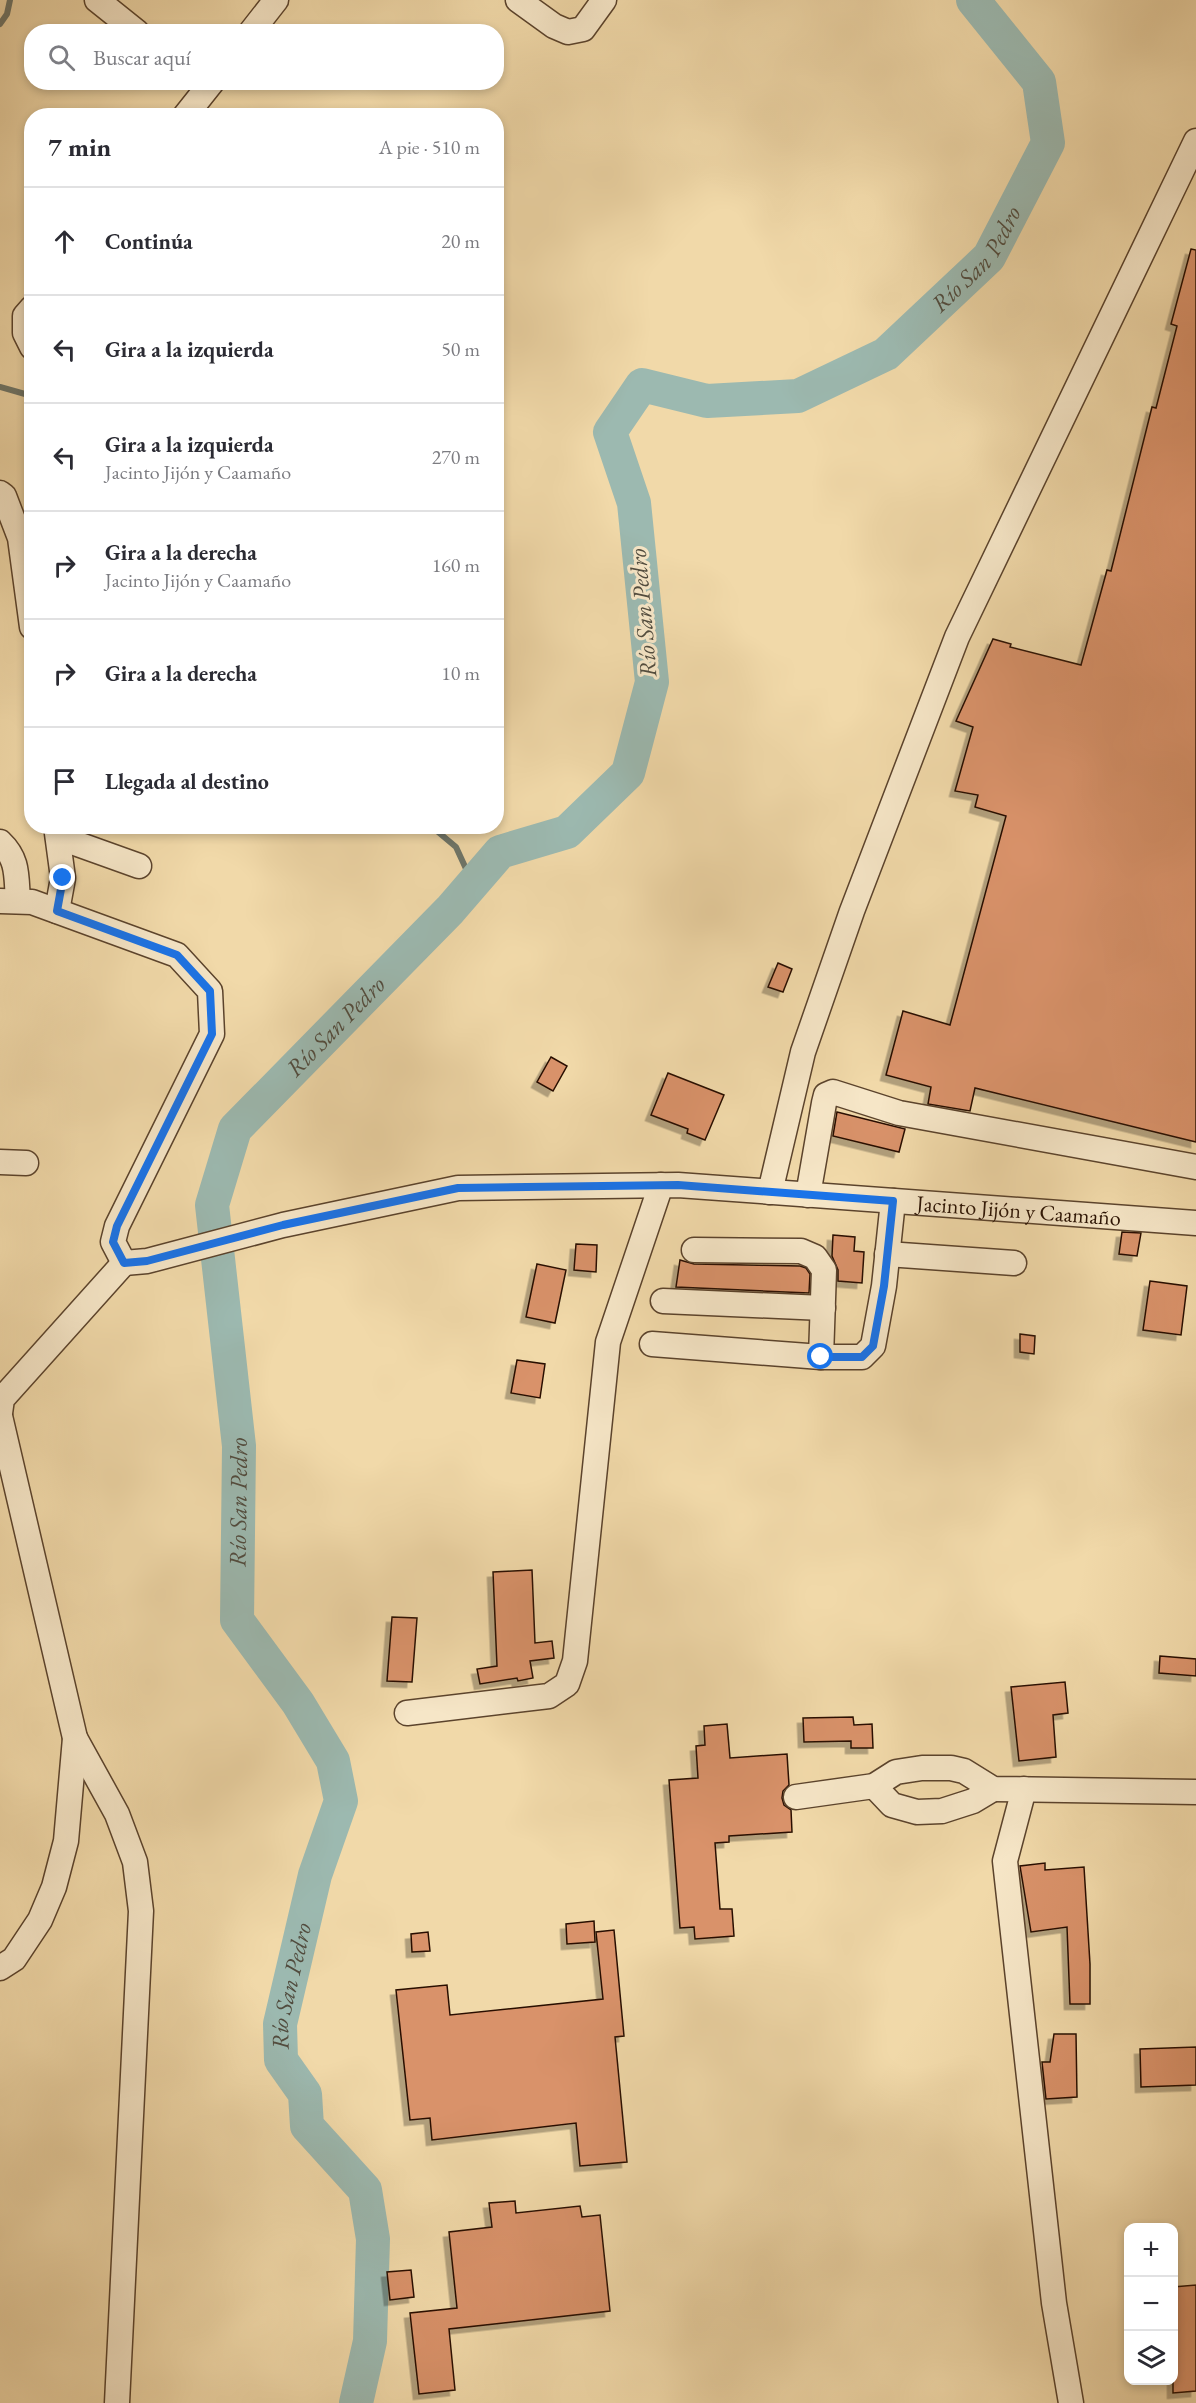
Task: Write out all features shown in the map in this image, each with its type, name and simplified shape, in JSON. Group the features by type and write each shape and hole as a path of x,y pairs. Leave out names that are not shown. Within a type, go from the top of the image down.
{"street":[{"path":"97,0 127,24"},
{"path":"257,24 276,0"},
{"path":"518,0 554,26 568,32 583,29 604,0"},
{"path":"191,108 205,90"},
{"path":"770,1192 803,1052 852,911 957,637 1196,141"},
{"path":"0,493 4,496 20,538 24,568"},
{"path":"57,834 63,878 57,911"},
{"path":"62,834 139,866"},
{"path":"0,842 11,852 16,864 9,901 32,902 177,955 210,991 212,1034 117,1226 113,1242 136,1262 2,1399 0,1414 75,1738 117,1814 135,1862 141,1911 117,2403"},
{"path":"808,1195 824,1103 826,1095 833,1092 899,1113 1196,1167"},
{"path":"0,1162 26,1163"},
{"path":"406,1713 549,1696 567,1684 574,1661 609,1342 661,1185"},
{"name":"Jacinto Jijón y Caamaño","path":"136,1262 283,1225 458,1188 661,1185 1196,1223"},
{"path":"652,1344 821,1357 862,1357 873,1346 884,1286 893,1201"},
{"path":"694,1250 801,1251 815,1257 824,1270 821,1357"},
{"path":"887,1254 1014,1263"},
{"path":"663,1301 823,1308"},
{"path":"0,1968 14,1959 40,1920 54,1887 66,1840 75,1738"},
{"path":"796,1797 874,1786 896,1772 922,1768 951,1768 975,1776 993,1789"},
{"path":"874,1786 892,1805 917,1812 942,1811 973,1801 993,1789 1196,1792"},
{"path":"1024,1790 1005,1861 1054,2303 1071,2403"}],"building":[{"path":"1191,249 1196,250 1196,1142 975,1088 970,1111 928,1104 931,1087 886,1075 903,1011 950,1025 1006,816 975,807 978,795 955,791 973,727 956,721 993,639 1011,644 1010,647 1081,665 1107,570 1111,571 1152,407 1156,408 1177,326 1171,324"},
{"path":"778,963 792,969 783,992 768,987"},
{"path":"551,1057 567,1066 553,1091 537,1082"},
{"path":"668,1073 724,1095 705,1140 687,1133 688,1129 651,1115"},
{"path":"837,1112 905,1129 899,1152 833,1136"},
{"path":"1122,1232 1141,1233 1137,1256 1119,1254"},
{"path":"833,1235 855,1237 854,1251 864,1252 862,1283 838,1281 838,1270 832,1256"},
{"path":"576,1244 597,1245 596,1272 574,1270"},
{"path":"680,1260 694,1264 800,1266 806,1268 810,1274 809,1293 676,1287"},
{"path":"537,1264 566,1270 555,1323 526,1317"},
{"path":"1150,1281 1187,1286 1181,1335 1143,1330"},
{"path":"1020,1334 1035,1336 1034,1354 1020,1352"},
{"path":"517,1360 545,1364 540,1398 511,1393"},
{"path":"532,1570 535,1643 552,1641 554,1658 530,1661 533,1678 480,1684 477,1669 497,1666 493,1572"},
{"path":"392,1617 417,1618 412,1682 387,1681"},
{"path":"1160,1656 1196,1659 1196,1676 1159,1673"},
{"path":"1065,1682 1068,1713 1053,1715 1056,1757 1019,1761 1011,1687"},
{"path":"853,1717 854,1725 872,1724 873,1748 851,1748 851,1741 804,1742 803,1718"},
{"path":"727,1724 730,1758 787,1754 789,1785 783,1791 782,1798 784,1805 791,1810 792,1832 729,1836 729,1842 715,1843 720,1909 732,1909 734,1936 695,1939 694,1927 680,1928 669,1780 698,1778 696,1746 705,1745 704,1726"},
{"path":"1045,1863 1045,1870 1084,1867 1090,2004 1070,2004 1067,1927 1031,1932 1020,1866"},
{"path":"594,1921 595,1942 567,1944 566,1924"},
{"path":"614,1930 624,2036 615,2037 627,2162 580,2166 576,2123 432,2140 430,2118 410,2120 396,1990 447,1985 450,2015 603,1999 596,1932"},
{"path":"428,1932 430,1951 412,1952 411,1934"},
{"path":"1054,2034 1076,2034 1077,2097 1046,2099 1042,2062 1050,2062"},
{"path":"1196,2047 1196,2085 1141,2087 1140,2049"},
{"path":"515,2201 516,2213 580,2206 582,2217 600,2215 610,2311 449,2329 455,2390 419,2394 410,2313 457,2308 449,2232 492,2227 489,2203"},
{"path":"411,2270 414,2297 390,2300 387,2272"},
{"path":"1196,2285 1196,2391 1173,2393 1173,2385 1178,2385 1178,2287"}],"waterway":[{"path":"0,24 7,14 10,0"},
{"name":"Río San Pedro","path":"356,2403 370,2341 373,2239 365,2190 307,2126 305,2094 281,2060 280,2024 315,1875 341,1801 333,1761 298,1703 237,1620 239,1446 212,1205 235,1129 450,910 500,852 567,832 628,773 652,682 634,503 610,432 642,385 707,401 798,396 886,354 989,257 1048,143 1039,82 973,0"},
{"path":"0,387 24,394"},
{"path":"441,834 456,847 473,884"}],"route":[{"path":"63,878 57,911 177,955 210,991 212,1034 117,1226 113,1242 124,1263 147,1261 283,1225 458,1188 678,1185 893,1201 884,1286 873,1346 862,1357 821,1357"}]}
